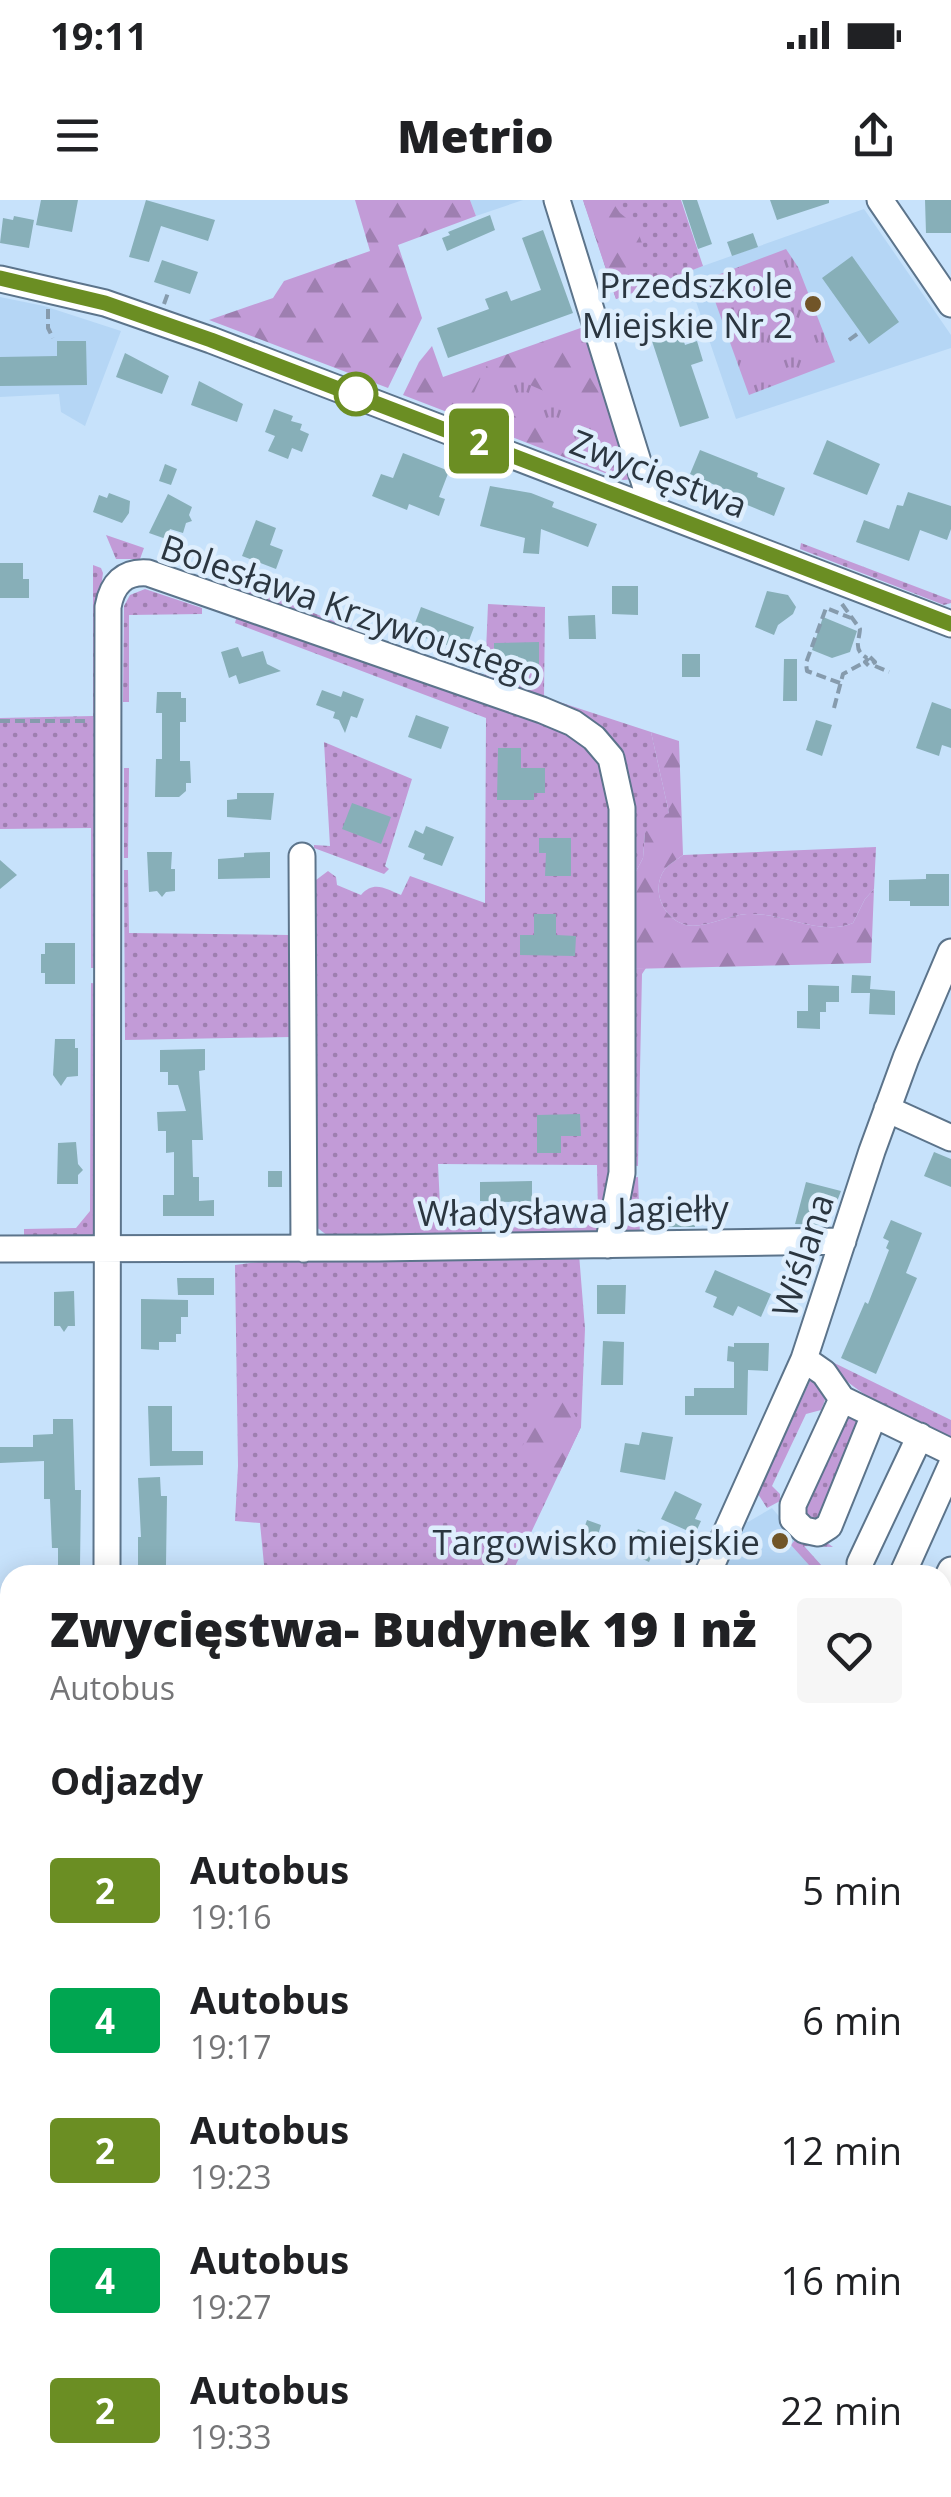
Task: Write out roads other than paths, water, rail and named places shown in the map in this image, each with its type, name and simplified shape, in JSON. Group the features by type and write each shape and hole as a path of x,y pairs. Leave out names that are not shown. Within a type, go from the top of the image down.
{"street":[{"path":"557,200 648,494 643,504"},
{"path":"880,200 951,304"},
{"name":"Zwycięstwa","path":"0,278 111,315 246,353 951,624"},
{"name":"Bolesława Krzywoustego","path":"107,1565 108,607 117,582 140,572 542,710 594,738 611,758 622,808 624,950 622,1173 608,1245"},
{"path":"302,856 304,1248"},
{"name":"Wiślana","path":"712,1565 804,1360 887,1109 951,952"},
{"path":"887,1109 951,1138"},
{"name":"Władysława Jagiełły","path":"0,1248 107,1251 844,1241"},
{"path":"804,1360 824,1373 842,1399 951,1452"},
{"path":"842,1399 792,1508 793,1519 804,1530 818,1533 827,1528 874,1415"},
{"path":"867,1565 920,1436"},
{"path":"906,1565 951,1466"},
{"path":"827,1528 861,1565"}],"place":[{"name":"Przedszkole Miejskie Nr 2","path":"813,304"},
{"name":"Targowisko miejskie","path":"780,1541"}]}
